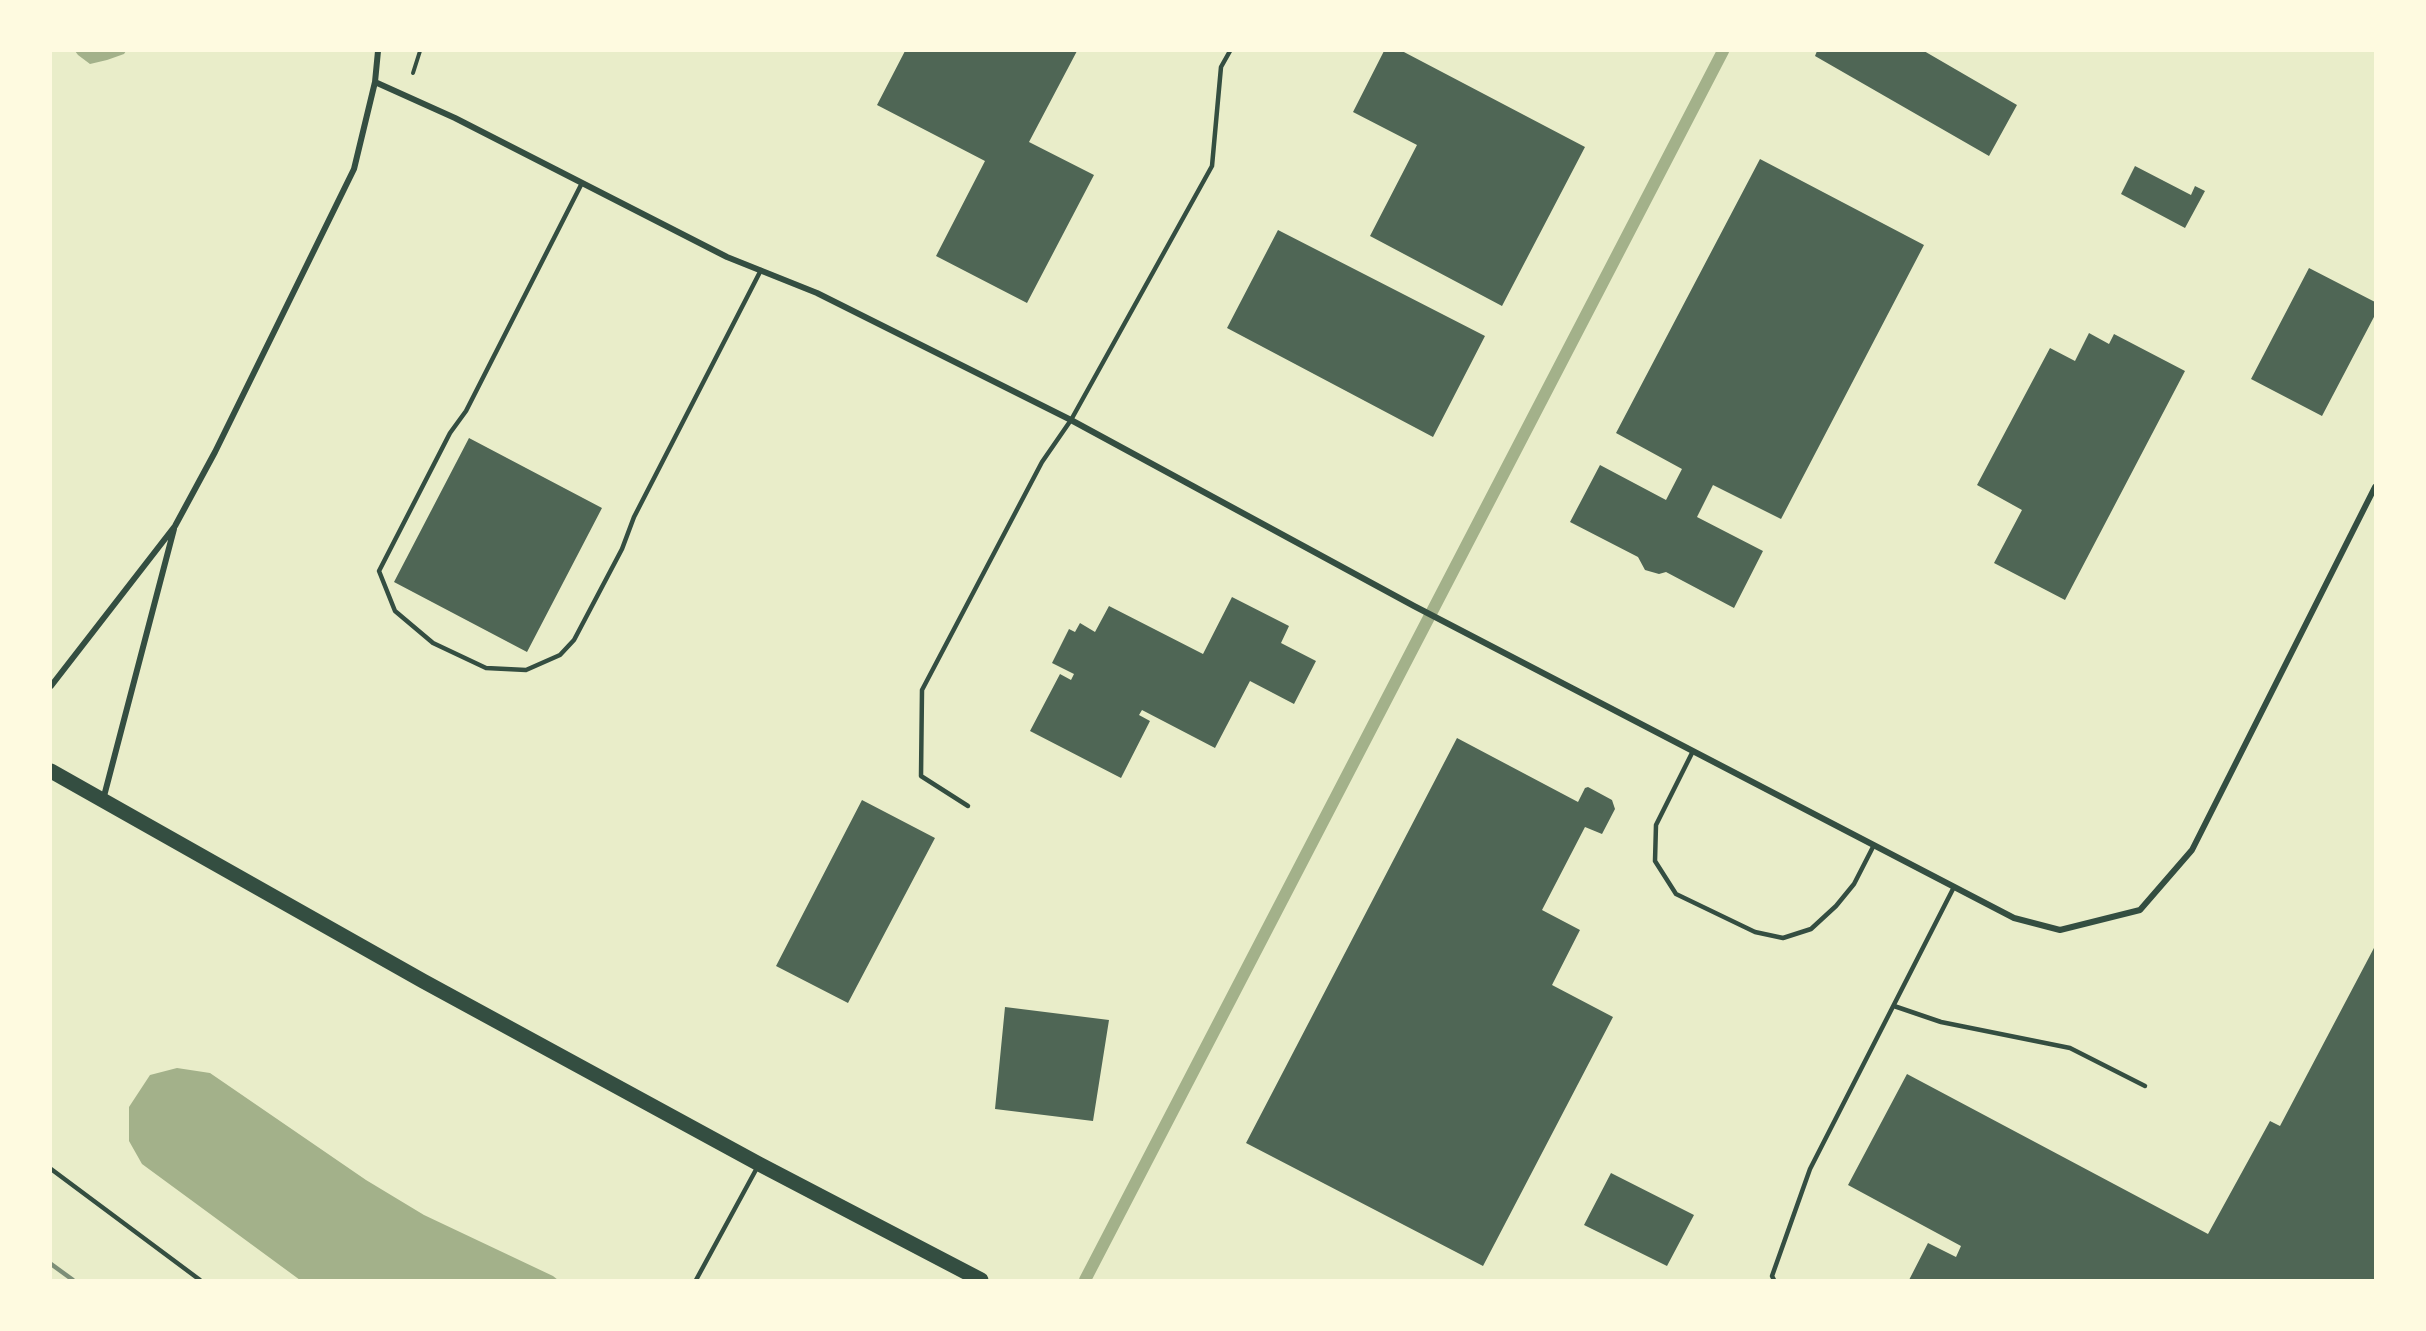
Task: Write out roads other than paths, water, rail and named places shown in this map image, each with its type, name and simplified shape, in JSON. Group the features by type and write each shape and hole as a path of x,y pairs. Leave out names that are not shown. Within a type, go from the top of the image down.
{"main road":[{"path":"51,771 423,981 759,1164 981,1280"}],"street":[{"path":"51,686 174,526 215,452 354,170 375,82 378,51"},
{"path":"375,82 455,118 727,256 817,293 1071,420 1448,624 2014,918 2060,930 2140,910 2192,850 2375,487"},
{"path":"103,800 174,526"}],"lane":[{"path":"968,806 921,776 922,690 1042,462 1071,420 1212,166 1221,67 1230,51"},
{"path":"582,183 466,411 450,433 379,571 395,611 433,643 486,668 526,670 560,655 574,640 622,549 634,517 761,270"},
{"path":"1693,751 1656,825 1655,861 1676,894 1755,932 1783,938 1811,929 1836,906 1854,884 1874,845"},
{"path":"1774,1280 1772,1276 1810,1169 1954,887"},
{"path":"1894,1006 1941,1022 2070,1048 2145,1086"},
{"path":"696,1280 759,1164"},
{"path":"51,1169 200,1280"}],"waterway":[{"path":"1085,1280 1723,51"}],"railway":[{"path":"51,1264 73,1280"}]}
